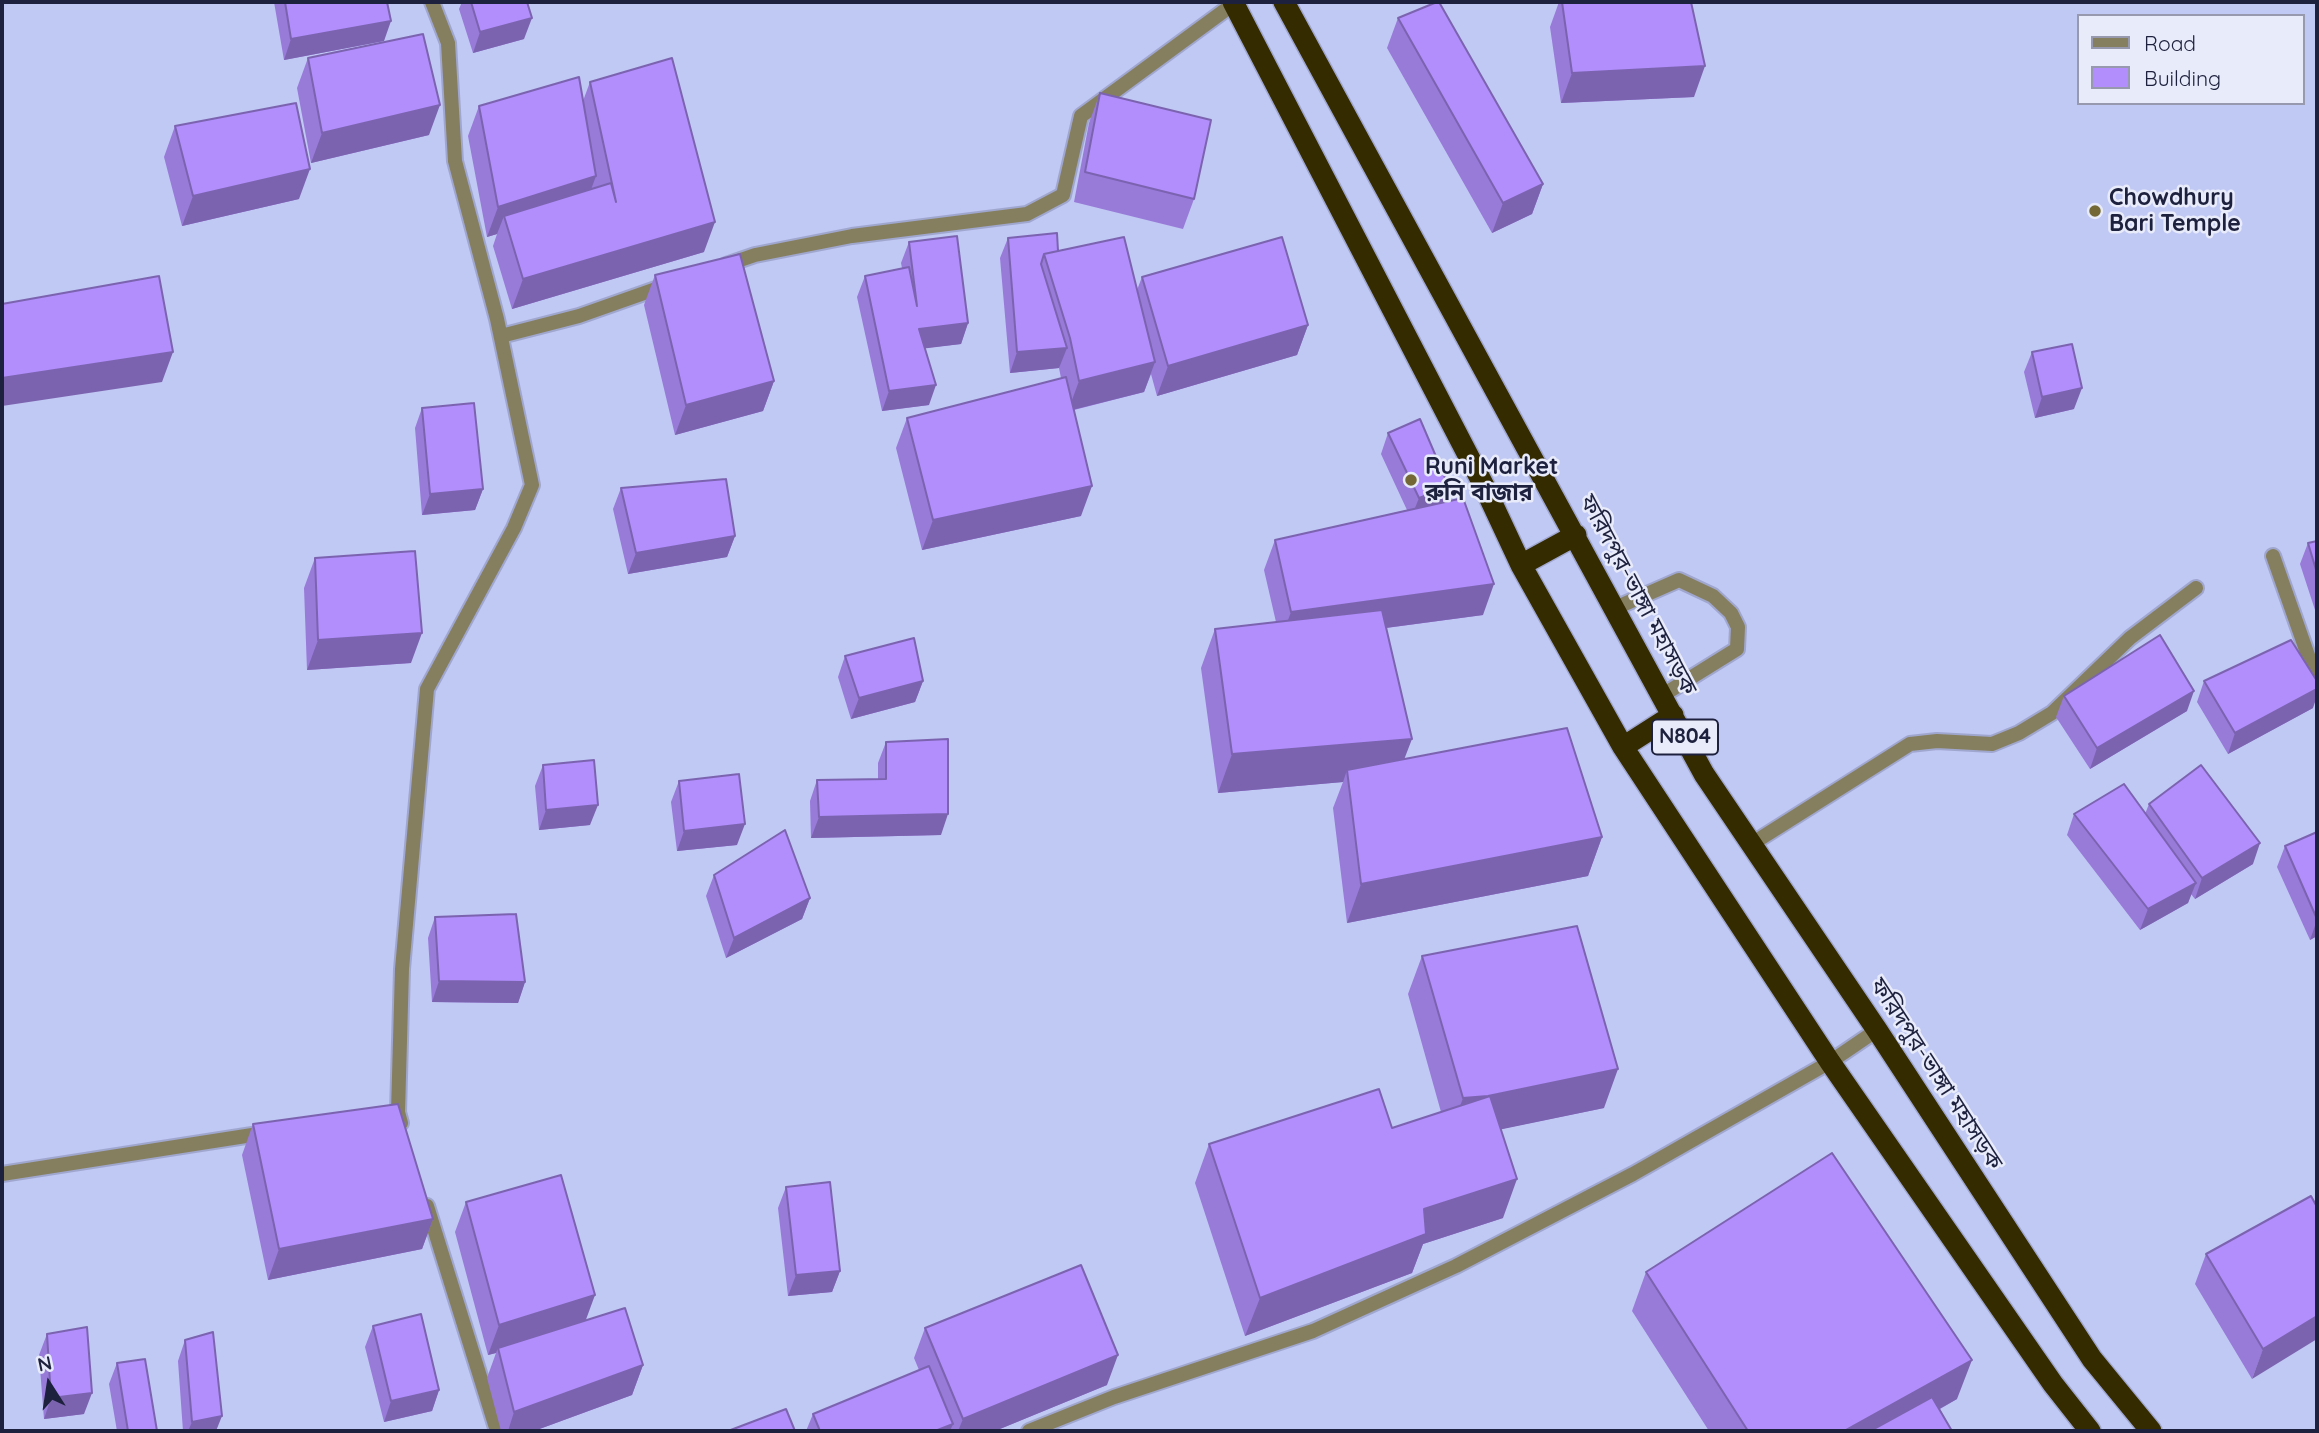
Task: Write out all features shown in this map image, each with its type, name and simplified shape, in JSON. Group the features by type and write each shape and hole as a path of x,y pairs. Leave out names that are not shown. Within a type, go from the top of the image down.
{"highway":[{"name":"N804","path":"1234,2 1484,486 1521,565 1623,747 1830,1062 2053,1384 2090,1431"},
{"name":"ফরিদপুর-ভাঙ্গা মহাসড়ক","path":"1284,2 1704,774 1877,1030 2092,1359 2151,1431"},
{"path":"1521,565 1576,535"},
{"path":"1623,747 1673,715"}],"street":[{"path":"404,1132 391,1114 428,690 513,528 532,485 501,336 455,161 448,43 432,2"},
{"path":"718,268 755,255 852,236 1027,214 1051,202 1063,195 1081,116 1234,2"},
{"path":"501,336 579,316 680,281"},
{"path":"2273,556 2317,681"},
{"path":"1614,609 1679,580 1713,596 1731,613 1738,627 1737,649 1663,695"},
{"path":"1750,845 1910,744 1937,741 1992,744 2020,733 2052,713 2130,638 2196,588"},
{"path":"1029,1431 1114,1397 1313,1331 1456,1266 1633,1174 1830,1062 1877,1030"},
{"path":"2,1174 275,1132"},
{"path":"424,1197 497,1431"}],"building":[{"path":"285,2 387,2 391,21 291,39"},
{"path":"471,2 527,2 532,18 480,32"},
{"path":"1437,2 1543,184 1503,203 1398,18"},
{"path":"1562,2 1691,2 1705,66 1572,73"},
{"path":"423,34 440,105 322,133 308,58"},
{"path":"672,58 715,222 523,279 504,216 611,183 616,202 590,82"},
{"path":"579,77 596,176 498,207 479,106"},
{"path":"1100,93 1211,120 1194,199 1085,172"},
{"path":"296,103 310,169 193,196 175,126"},
{"path":"1057,233 1058,251 1044,254 1041,264 1067,348 1017,352 1008,238"},
{"path":"957,236 968,323 919,329 936,385 889,391 865,276 909,267 917,306 909,242"},
{"path":"1124,237 1155,362 1079,381 1070,338 1044,254"},
{"path":"1282,237 1308,325 1168,366 1142,277"},
{"path":"740,254 774,381 686,405 655,275"},
{"path":"159,276 173,352 2,378 2,304"},
{"path":"2072,344 2082,388 2042,397 2032,352"},
{"path":"1066,377 1092,486 933,520 907,418"},
{"path":"474,403 483,489 430,494 422,408"},
{"path":"1420,419 1449,487 1419,498 1388,433"},
{"path":"726,479 735,536 636,553 621,488"},
{"path":"1463,498 1494,584 1291,612 1275,540"},
{"path":"2317,541 2317,573 2308,543"},
{"path":"415,551 422,633 318,640 315,558"},
{"path":"1382,610 1412,739 1232,754 1215,629"},
{"path":"2160,635 2194,691 2097,748 2064,696"},
{"path":"914,638 923,681 859,698 845,656"},
{"path":"2291,640 2317,681 2317,689 2235,733 2204,681"},
{"path":"1567,728 1602,837 1361,884 1347,770"},
{"path":"948,739 948,814 819,817 817,780 886,779 886,742"},
{"path":"594,760 598,805 546,810 543,765"},
{"path":"2201,765 2260,843 2202,878 2149,804"},
{"path":"739,774 745,824 684,831 679,781"},
{"path":"2124,784 2196,883 2148,909 2074,814"},
{"path":"785,830 810,898 734,938 714,875"},
{"path":"2317,832 2317,919 2285,846"},
{"path":"516,914 525,982 439,981 435,917"},
{"path":"1577,926 1618,1069 1488,1096 1463,1098 1422,956"},
{"path":"1379,1089 1392,1128 1490,1096 1517,1179 1424,1209 1426,1234 1260,1298 1209,1144"},
{"path":"398,1104 433,1219 279,1249 253,1124"},
{"path":"1832,1153 1972,1360 1844,1431 1748,1431 1646,1272"},
{"path":"561,1175 595,1295 499,1325 466,1202"},
{"path":"830,1182 840,1271 796,1275 786,1187"},
{"path":"2311,1196 2317,1207 2317,1316 2263,1349 2206,1254"},
{"path":"1081,1265 1118,1355 963,1419 925,1328"},
{"path":"625,1308 643,1365 514,1412 498,1348"},
{"path":"421,1314 439,1390 391,1401 373,1326"},
{"path":"87,1327 92,1393 51,1398 47,1334"},
{"path":"213,1332 222,1416 192,1422 185,1340"},
{"path":"145,1359 157,1431 128,1431 117,1363"},
{"path":"929,1366 953,1424 935,1431 820,1431 813,1414"},
{"path":"1932,1397 1952,1431 1870,1431"},
{"path":"786,1409 795,1431 728,1431"}],"place":[{"name":"Chowdhury Bari Temple","path":"2095,211"},
{"name":"Runi Market রুনি বাজার","path":"1411,480"}]}
